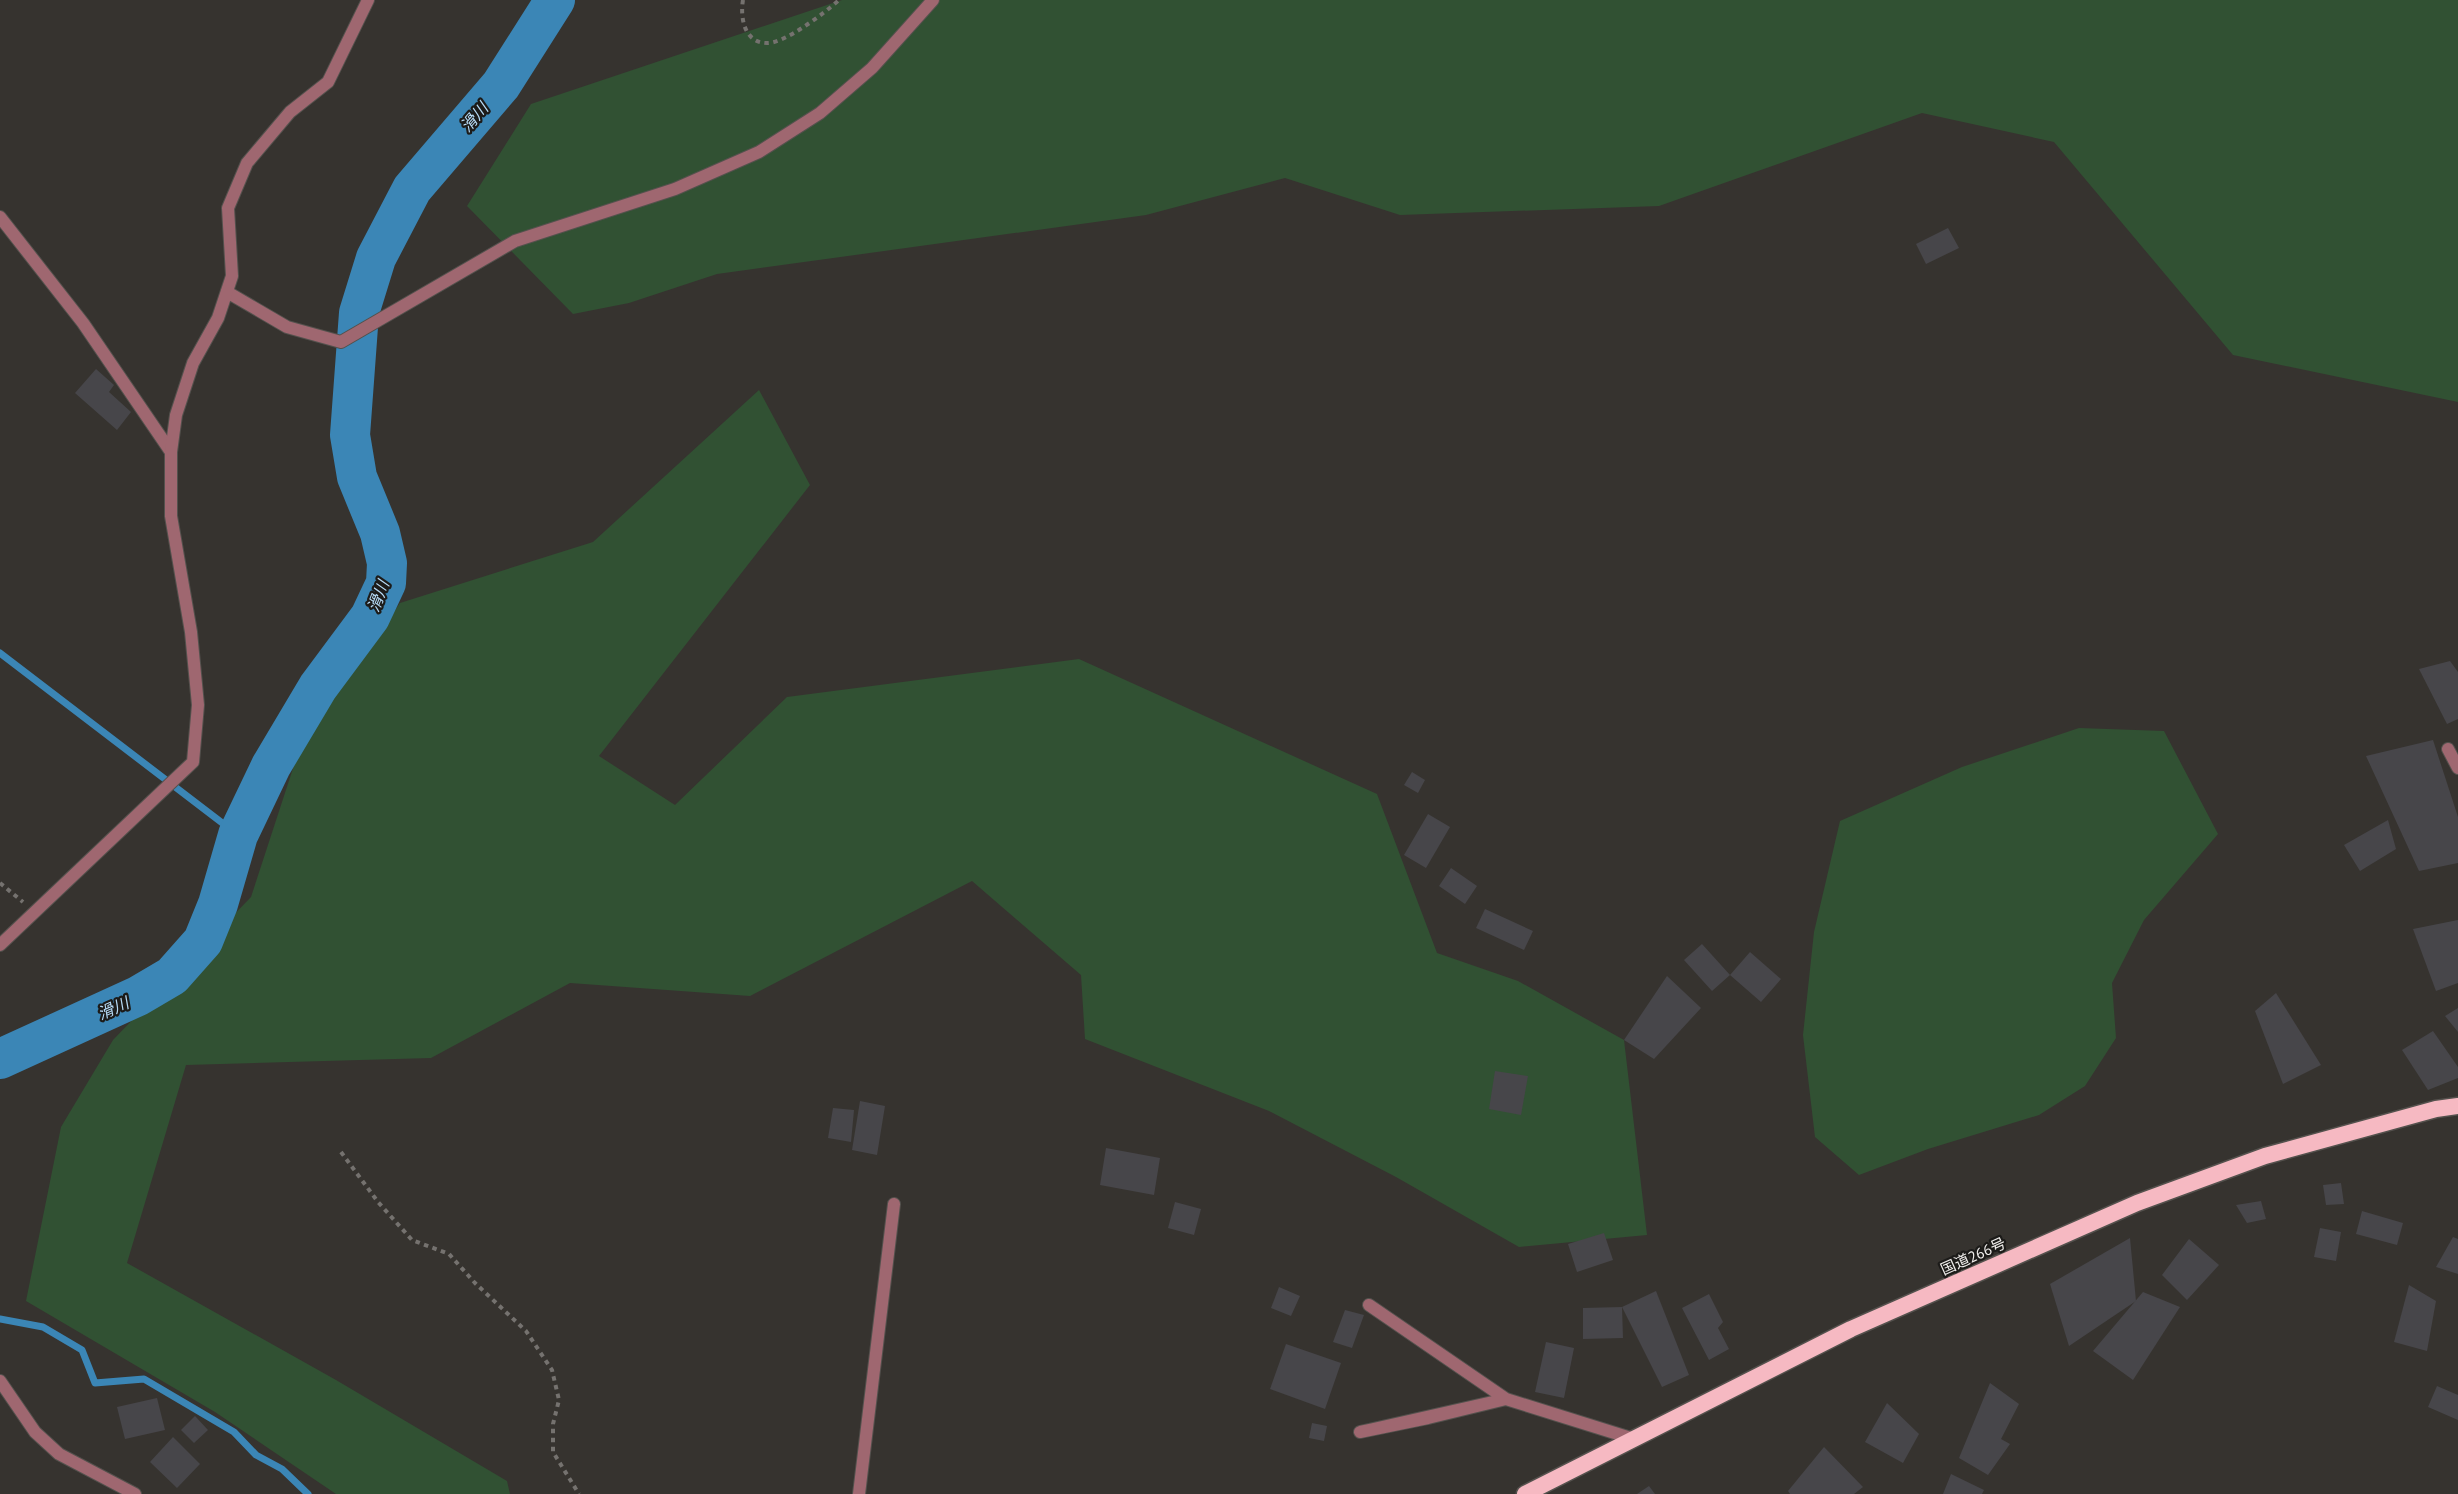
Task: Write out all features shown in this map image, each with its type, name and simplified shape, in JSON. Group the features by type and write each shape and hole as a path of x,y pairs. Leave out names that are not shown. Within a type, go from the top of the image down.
{"highway":[{"name":"国道266号","path":"1525,1494 1851,1329 2137,1203 2265,1156 2436,1109 2458,1106"}],"street":[{"path":"0,945 193,762 198,705 191,632 171,516 171,452 176,415 193,363 218,318 232,276 228,208 247,163 290,112 328,82 368,0"},
{"path":"226,292 287,327 340,342 515,241 675,189 759,152 820,113 872,69 933,0"},
{"path":"0,217 83,323 171,452"},
{"path":"2448,749 2458,768"},
{"path":"860,1494 894,1204"},
{"path":"1369,1305 1506,1399 1634,1439"},
{"path":"0,1381 35,1432 58,1454 135,1494"},
{"path":"1506,1399 1428,1418 1360,1432 1495,1401 1506,1399"}],"path":[{"path":"743,0 741,14 746,31 754,39 767,43 782,39 830,9 839,0"},
{"path":"0,883 34,911"},
{"path":"340,1152 378,1202 412,1240 449,1254 475,1283 526,1331 552,1370 559,1400 553,1424 553,1452 579,1494"}],"green space":[{"path":"842,0 2458,0 2458,402 2233,355 2054,142 1922,113 1659,206 1400,215 1285,178 1146,215 717,274 629,303 573,314 467,206 531,104"},
{"path":"759,390 810,485 599,756 675,805 787,697 1079,659 1377,794 1437,953 1518,981 1624,1040 1647,1235 1519,1247 1396,1177 1269,1111 1085,1039 1081,975 972,881 750,996 570,983 431,1058 186,1065 127,1263 336,1380 507,1481 510,1494 336,1494 215,1412 26,1301 61,1127 113,1040 251,897 300,747 400,603 593,542"},
{"path":"2079,728 2164,731 2218,834 2144,920 2112,983 2116,1038 2085,1086 2039,1115 1928,1149 1859,1175 1815,1137 1803,1035 1814,932 1840,821 1962,767"}],"building":[{"path":"1948,228 1959,248 1926,264 1916,244"},
{"path":"96,369 114,385 109,392 131,412 117,430 75,393"},
{"path":"2450,661 2458,672 2458,719 2447,724 2419,669"},
{"path":"2433,740 2458,817 2458,863 2419,871 2366,756"},
{"path":"1412,772 1425,780 1418,793 1404,785"},
{"path":"1428,814 1450,827 1426,868 1404,855"},
{"path":"2388,820 2396,849 2360,871 2344,845"},
{"path":"1451,868 1477,886 1465,904 1439,886"},
{"path":"1485,909 1533,931 1524,950 1476,928"},
{"path":"2458,920 2458,983 2436,991 2413,929"},
{"path":"1702,944 1730,975 1712,991 1684,960"},
{"path":"1750,952 1781,979 1761,1002 1730,975"},
{"path":"1667,976 1701,1008 1654,1059 1624,1040"},
{"path":"2276,993 2321,1065 2283,1084 2255,1011"},
{"path":"2458,1008 2458,1032 2445,1016"},
{"path":"2433,1031 2458,1067 2458,1078 2428,1090 2402,1050"},
{"path":"1495,1071 1528,1076 1521,1115 1489,1109"},
{"path":"860,1101 885,1106 877,1155 852,1150"},
{"path":"833,1108 854,1110 851,1142 828,1138"},
{"path":"1106,1148 1160,1158 1154,1195 1100,1185"},
{"path":"2341,1183 2344,1204 2326,1205 2323,1185"},
{"path":"2261,1201 2266,1219 2247,1223 2236,1205"},
{"path":"1175,1202 1201,1209 1194,1235 1168,1228"},
{"path":"2362,1211 2403,1223 2397,1245 2356,1234"},
{"path":"2320,1228 2341,1232 2336,1261 2314,1257"},
{"path":"1604,1233 1613,1260 1577,1272 1568,1244"},
{"path":"2453,1237 2458,1239 2458,1274 2436,1267"},
{"path":"2130,1238 2136,1301 2069,1346 2050,1284"},
{"path":"2189,1239 2219,1265 2187,1300 2162,1275"},
{"path":"2409,1285 2436,1301 2427,1351 2394,1342"},
{"path":"1279,1287 1300,1296 1291,1316 1271,1308"},
{"path":"1656,1291 1689,1375 1662,1387 1622,1307"},
{"path":"2143,1292 2180,1307 2133,1380 2093,1351"},
{"path":"1709,1294 1723,1322 1718,1328 1729,1349 1709,1360 1682,1308"},
{"path":"1622,1307 1623,1338 1583,1339 1583,1308"},
{"path":"1345,1310 1364,1315 1352,1348 1333,1342"},
{"path":"1546,1342 1574,1348 1564,1398 1535,1392"},
{"path":"1286,1344 1341,1363 1325,1409 1270,1389"},
{"path":"1990,1383 2019,1404 2001,1439 2010,1444 1988,1475 1959,1458"},
{"path":"2437,1386 2458,1395 2458,1420 2428,1407"},
{"path":"157,1398 165,1430 125,1439 117,1407"},
{"path":"1887,1403 1919,1434 1903,1463 1865,1442"},
{"path":"195,1416 208,1430 194,1443 181,1430"},
{"path":"1312,1423 1327,1426 1324,1441 1309,1438"},
{"path":"173,1437 200,1464 177,1488 150,1462"},
{"path":"1824,1447 1863,1487 1854,1494 1790,1494 1788,1491"},
{"path":"1951,1474 1984,1490 1982,1494 1943,1494"},
{"path":"1649,1486 1655,1494 1637,1494"}],"waterway":[{"name":"滑川","path":"0,1059 138,996 172,976 203,941 218,904 238,835 271,766 318,687 370,617 386,583 387,563 380,533 357,477 350,435 359,313 376,258 412,189 501,85 555,0"},
{"path":"0,653 238,835"},
{"path":"0,1319 43,1327 82,1350 95,1383 144,1379 234,1432 256,1455 282,1469 308,1494"}]}
